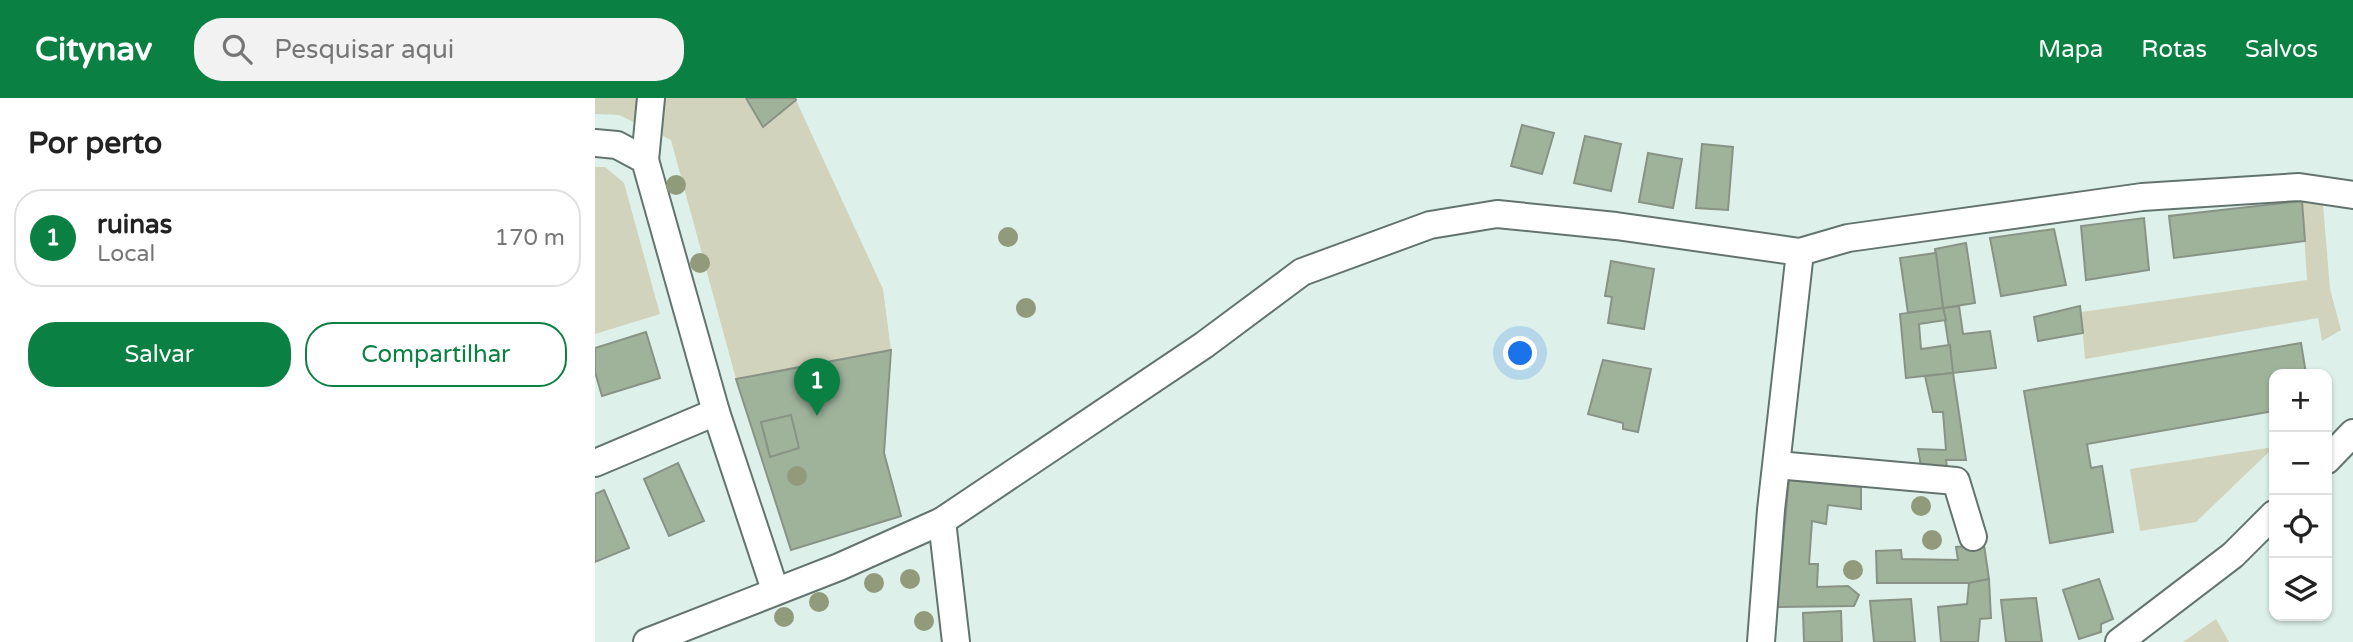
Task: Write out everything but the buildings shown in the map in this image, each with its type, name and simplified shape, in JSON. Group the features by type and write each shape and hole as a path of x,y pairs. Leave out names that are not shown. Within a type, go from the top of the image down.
{"street":[{"path":"651,98 645,160 716,412 775,590"},
{"path":"595,144 617,145 645,160"},
{"path":"647,642 839,567 942,520 1204,345 1302,272 1430,225 1497,214 1616,226 1800,253 1848,238 2142,197 2299,187 2353,195"},
{"path":"1761,642 1800,253"},
{"path":"595,463 716,412"},
{"path":"2332,455 2353,433"},
{"path":"1777,465 1956,481 1973,537"},
{"path":"2119,642 2233,555 2269,519"},
{"path":"942,520 956,642"}],"green space":[{"path":"595,98 795,98 883,289 891,350 736,379 671,140 619,115 595,114"},
{"path":"595,167 605,167 624,183 660,314 595,334"},
{"path":"2302,201 2323,204 2330,289 2341,330 2322,341 2318,318 2085,359 2081,312 2307,280"},
{"path":"2269,448 2269,452 2196,522 2140,531 2130,469"},
{"path":"2216,619 2229,642 2183,642"}],"place":[{"name":"ruinas","path":"817,416"}]}
